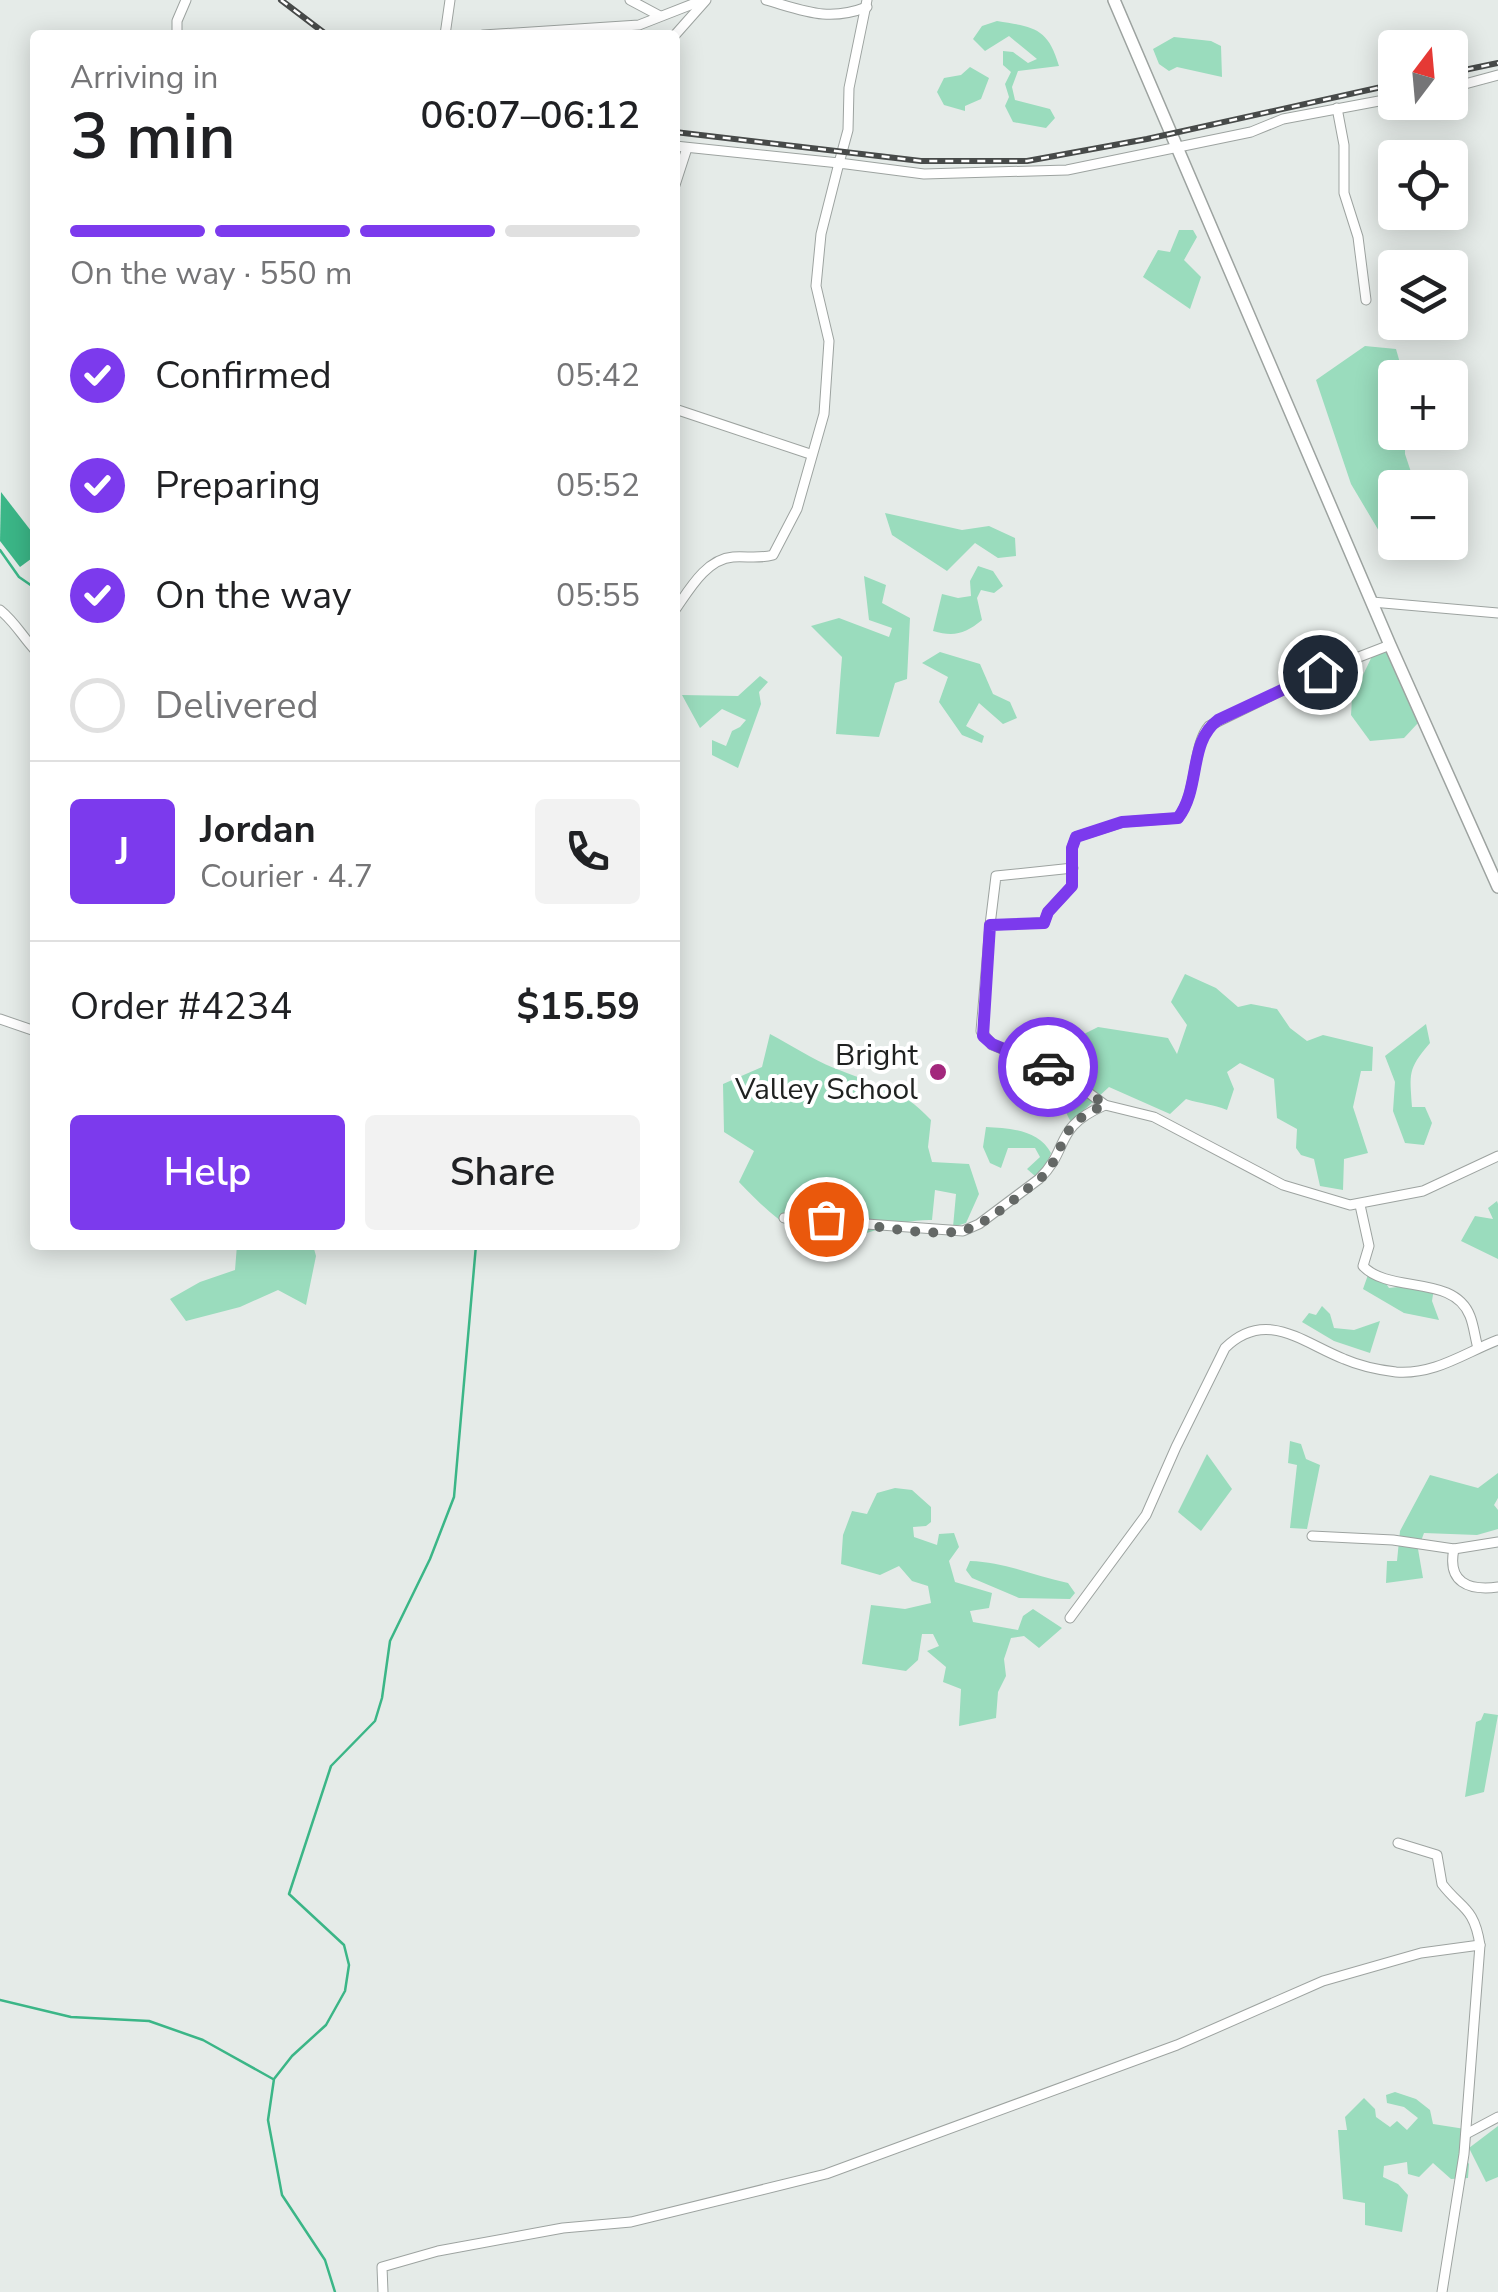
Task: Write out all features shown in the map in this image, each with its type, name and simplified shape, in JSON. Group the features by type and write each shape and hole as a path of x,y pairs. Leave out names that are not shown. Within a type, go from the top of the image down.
{"street":[{"path":"176,30 186,0"},
{"path":"446,30 450,0"},
{"path":"630,0 660,16"},
{"path":"562,30 640,25 704,0"},
{"path":"679,30 704,0"},
{"path":"766,0 826,16 848,15 868,4"},
{"path":"1114,0 1498,887"},
{"path":"680,604 713,564 726,558 763,558 775,553 797,509 824,414 828,333 816,294 818,259 848,130 851,76 868,4"},
{"path":"1468,84 1498,76"},
{"path":"680,147 757,152 924,174 1067,170 1176,149 1251,132 1283,119 1378,101"},
{"path":"1338,108 1344,145 1344,192 1358,237 1366,300"},
{"path":"680,171 688,148"},
{"path":"680,411 810,454"},
{"path":"1372,602 1498,613"},
{"path":"0,610 16,623 30,645"},
{"path":"990,925 1042,924 1072,886 1073,842 1080,834 1122,822 1175,819 1181,814 1198,764 1202,735 1218,720 1334,666 1390,645"},
{"path":"1073,868 996,876 983,1036 992,1044 1062,1073 1105,1105 1154,1117 1300,1192 1360,1205 1423,1191 1498,1156"},
{"path":"0,1019 30,1028"},
{"path":"784,1218 962,1231 979,1224 1040,1179 1071,1125 1105,1105"},
{"path":"1360,1205 1369,1246 1364,1266 1376,1277 1456,1298 1470,1315 1478,1348"},
{"path":"1070,1618 1146,1516 1225,1348 1238,1336 1284,1330 1342,1359 1396,1372 1440,1367 1498,1340"},
{"path":"1312,1536 1454,1548 1498,1542"},
{"path":"1454,1548 1451,1568 1458,1580 1476,1587 1498,1586"},
{"path":"1398,1844 1437,1854 1442,1884 1474,1918 1480,1944 1466,2134 1442,2292"},
{"path":"383,2292 382,2267 438,2251 563,2228 632,2222 826,2174 1177,2045 1322,1981 1421,1953 1480,1944"},
{"path":"1466,2134 1498,2117"}],"shaded area":[{"path":"997,21 1037,31 1055,53 1059,66 1018,71 1012,87 1015,100 1050,109 1055,118 1046,128 1013,122 1005,106 1009,97 1005,84 1011,72 1003,65 1003,51 1013,52 1028,63 1037,59 1009,36 985,51 973,39 982,26"},
{"path":"1174,37 1211,41 1221,46 1222,77 1177,67 1169,71 1159,64 1153,49"},
{"path":"970,67 989,78 981,99 965,106 965,111 944,105 937,92 944,78 961,75"},
{"path":"1179,230 1193,230 1197,237 1184,260 1201,277 1190,309 1143,277 1158,250 1170,252"},
{"path":"1365,346 1396,349 1399,360 1378,360 1378,450 1405,450 1410,470 1378,470 1378,529 1351,484 1316,380"},
{"path":"1,492 30,530 30,560 20,567 0,541"},
{"path":"885,513 962,530 989,526 1015,538 1016,556 998,558 975,543 947,571 892,535"},
{"path":"978,566 993,571 1003,586 994,593 981,590 977,598 982,620 959,633 933,631 942,594 971,596 970,581"},
{"path":"864,576 886,585 882,603 910,618 907,679 895,683 879,737 836,734 842,657 811,626 839,618 889,637 892,628 869,620"},
{"path":"940,652 980,664 993,694 1010,702 1017,718 1003,724 979,703 966,726 984,736 982,743 962,735 939,702 948,677 922,663"},
{"path":"1374,652 1394,652 1419,695 1418,723 1404,738 1370,741 1351,715 1352,698"},
{"path":"760,676 768,682 759,692 761,704 738,768 712,755 712,740 726,746 732,731 746,720 722,709 700,728 682,695 738,696"},
{"path":"1185,974 1216,988 1238,1007 1251,1004 1277,1009 1290,1028 1307,1041 1323,1035 1373,1047 1372,1071 1361,1071 1353,1107 1368,1153 1344,1159 1343,1190 1320,1186 1314,1159 1301,1155 1296,1148 1297,1129 1277,1118 1274,1079 1240,1063 1227,1072 1234,1089 1227,1110 1186,1099 1170,1114 1109,1087 1071,1122 1061,1082 1070,1041 1098,1027 1168,1038 1177,1054 1187,1025 1171,1002"},
{"path":"1426,1024 1430,1043 1417,1060 1411,1079 1412,1107 1425,1107 1432,1123 1424,1145 1405,1143 1393,1111 1395,1082 1385,1056"},
{"path":"770,1034 826,1064 897,1093 920,1109 931,1120 928,1147 932,1162 969,1164 979,1194 966,1223 953,1227 956,1194 935,1190 932,1220 906,1222 844,1239 819,1240 793,1229 757,1200 739,1182 754,1151 724,1132 723,1084 762,1067"},
{"path":"986,1127 1014,1130 1039,1139 1051,1153 1045,1168 1035,1176 1027,1169 1040,1157 1035,1148 1008,1148 1001,1168 990,1163 983,1147"},
{"path":"1497,1201 1498,1259 1461,1241 1475,1216 1493,1219 1488,1208"},
{"path":"237,1250 314,1250 316,1256 306,1305 278,1290 240,1307 186,1321 170,1299 200,1282 235,1270"},
{"path":"1369,1272 1383,1279 1389,1288 1398,1287 1402,1279 1434,1288 1432,1301 1439,1320 1404,1313 1363,1289"},
{"path":"1322,1306 1330,1314 1334,1328 1354,1330 1380,1321 1370,1353 1334,1341 1302,1322 1309,1313 1316,1315"},
{"path":"1290,1441 1301,1444 1306,1459 1320,1465 1307,1529 1290,1528 1297,1465 1288,1463"},
{"path":"1207,1454 1232,1489 1201,1531 1178,1512"},
{"path":"1498,1473 1498,1498 1494,1505 1498,1510 1498,1529 1477,1535 1424,1533 1418,1549 1423,1578 1386,1583 1387,1561 1397,1561 1400,1531 1430,1475 1478,1488"},
{"path":"895,1488 912,1490 931,1507 931,1522 913,1527 914,1537 937,1545 939,1534 954,1533 959,1547 949,1561 955,1582 992,1593 989,1608 970,1611 973,1622 1018,1630 1023,1616 1033,1609 1062,1628 1039,1648 1024,1636 1011,1638 1004,1659 1006,1676 998,1692 996,1718 959,1726 961,1689 943,1682 946,1667 927,1651 939,1646 933,1634 922,1634 918,1660 906,1671 862,1664 871,1605 905,1609 931,1603 928,1586 912,1581 899,1566 880,1575 841,1564 843,1535 852,1511 867,1514 877,1493"},
{"path":"970,1561 1068,1583 1075,1593 1070,1599 1019,1598 972,1578 966,1570"},
{"path":"1484,1713 1498,1715 1484,1792 1465,1797 1476,1722"},
{"path":"1395,2092 1416,2099 1430,2110 1433,2124 1465,2129 1461,2152 1469,2164 1468,2178 1451,2179 1433,2163 1419,2177 1408,2174 1407,2162 1384,2166 1383,2177 1398,2184 1408,2195 1402,2232 1365,2225 1365,2203 1343,2199 1338,2130 1347,2130 1345,2117 1364,2098 1375,2109 1376,2117 1390,2127 1397,2121 1407,2130 1418,2118 1404,2107 1387,2103 1386,2095"},
{"path":"1498,2126 1498,2177 1486,2182 1469,2148"}],"waterway":[{"path":"0,550 19,577 30,585"},
{"path":"335,2292 325,2260 282,2195 268,2120 274,2079 326,2025 345,1991 349,1965 344,1945 289,1894 331,1766 375,1721 390,1641 430,1559 454,1497 476,1250"},
{"path":"0,2000 71,2017 149,2021 203,2040 273,2079"}],"railway":[{"path":"281,0 320,30"},
{"path":"1468,69 1498,63"},
{"path":"680,133 921,161 1027,161 1378,88"}],"way so far":[{"path":"826,1219 936,1231 962,1231 979,1224 1040,1179 1071,1125 1105,1105 1048,1067"}],"place":[{"name":"Bright Valley School","path":"938,1072"}],"route":[{"path":"1048,1067 992,1044 983,1036 990,925 1044,923 1048,912 1072,886 1072,848 1076,837 1122,822 1178,818 1198,764 1204,731 1218,720 1320,672"}]}
